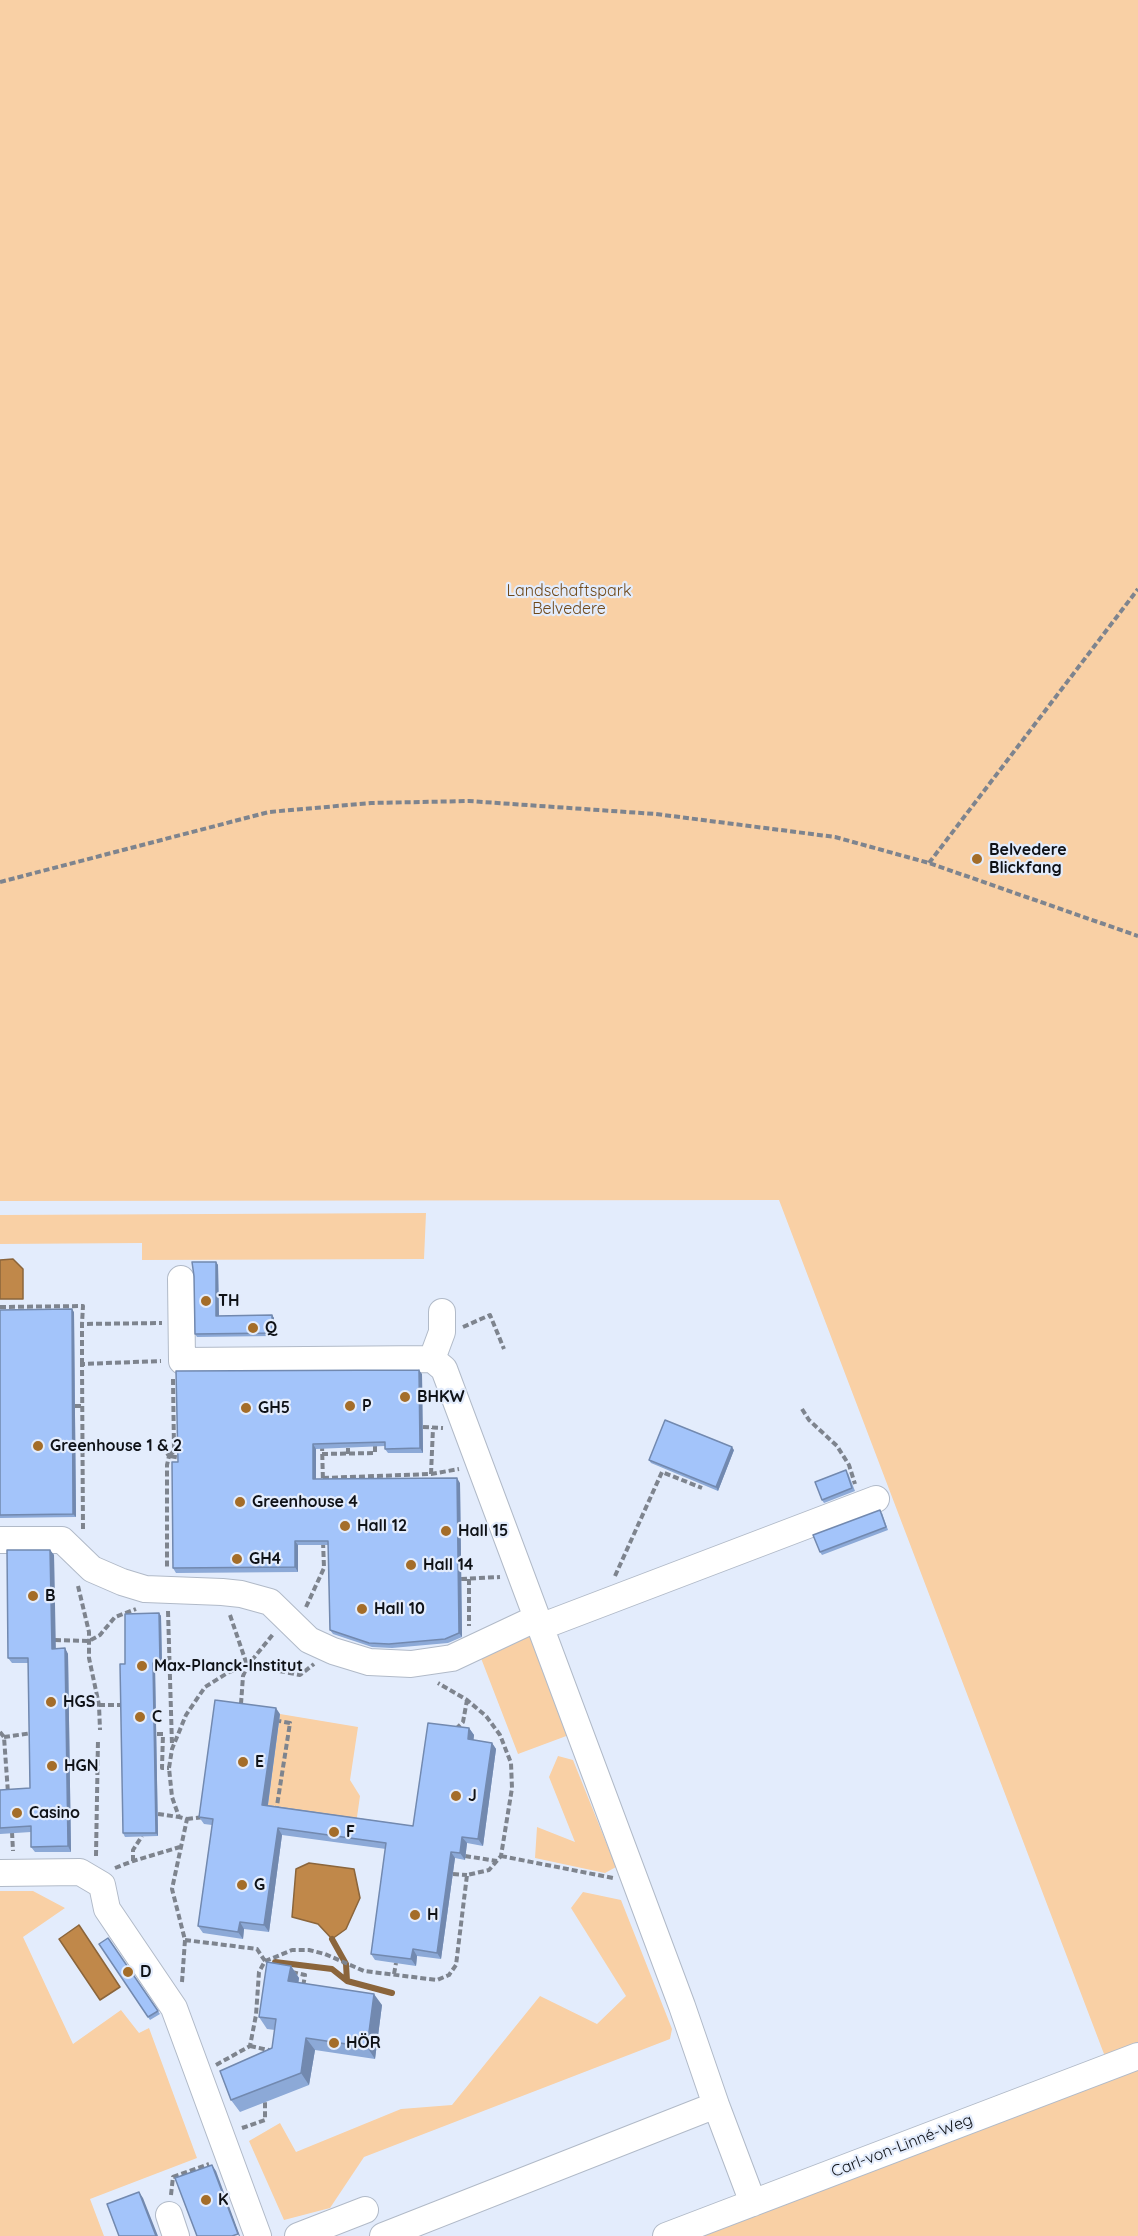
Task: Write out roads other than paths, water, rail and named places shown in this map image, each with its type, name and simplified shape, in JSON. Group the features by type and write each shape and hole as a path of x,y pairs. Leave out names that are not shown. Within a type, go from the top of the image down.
{"street":[{"path":"181,1279 182,1323 178,1360 432,1359 444,1369 682,2006 753,2203"},
{"path":"432,1359 442,1322"},
{"path":"0,1540 62,1540 92,1569 122,1582 156,1590 241,1594 270,1602 309,1640 333,1651 369,1662 411,1664 452,1658 538,1623 604,1602 869,1502"},
{"path":"0,1873 80,1872 103,1879 107,1909 174,2008 258,2236"},
{"name":"Carl-von-Linné-Weg","path":"666,2236 1138,2056"},
{"path":"383,2236 716,2105"},
{"path":"298,2236 365,2210"}],"waterway":[{"path":"332,1939 346,1964 347,1981 392,1993"},
{"path":"275,1962 332,1969 347,1981"}],"place":[{"name":"Belvedere Blickfang","path":"977,859"},
{"name":"TH","path":"206,1301"},
{"name":"Q","path":"253,1328"},
{"name":"BHKW","path":"405,1397"},
{"name":"P","path":"350,1406"},
{"name":"GH5","path":"246,1408"},
{"name":"Greenhouse 1 & 2","path":"38,1446"},
{"name":"Greenhouse 4","path":"240,1502"},
{"name":"Hall 12","path":"345,1526"},
{"name":"Hall 15","path":"446,1531"},
{"name":"GH4","path":"237,1559"},
{"name":"Hall 14","path":"411,1565"},
{"name":"B","path":"33,1596"},
{"name":"Hall 10","path":"362,1609"},
{"name":"Max-Planck-Institut","path":"142,1666"},
{"name":"HGS","path":"51,1702"},
{"name":"C","path":"140,1717"},
{"name":"E","path":"243,1762"},
{"name":"HGN","path":"52,1766"},
{"name":"J","path":"456,1796"},
{"name":"Casino","path":"17,1813"},
{"name":"F","path":"334,1832"},
{"name":"G","path":"242,1885"},
{"name":"H","path":"415,1915"},
{"name":"D","path":"128,1972"},
{"name":"HÖR","path":"334,2043"},
{"name":"K","path":"206,2200"}],"park label":[{"name":"Landschaftspark Belvedere","path":"569,600"}]}
